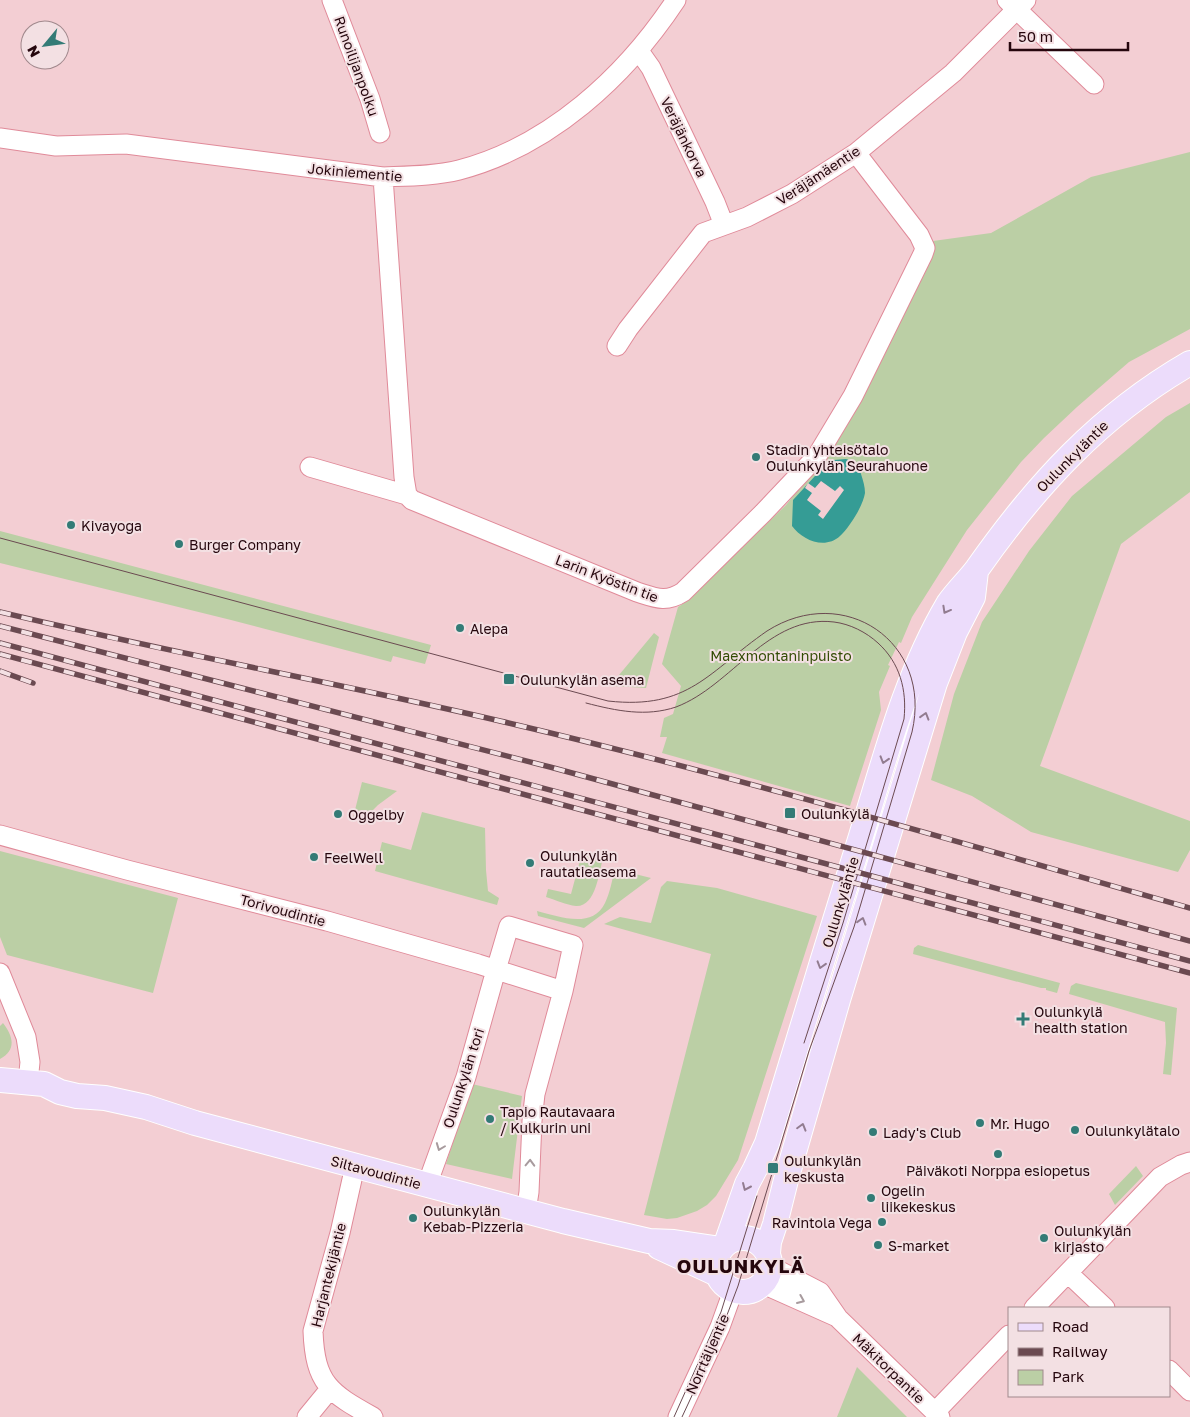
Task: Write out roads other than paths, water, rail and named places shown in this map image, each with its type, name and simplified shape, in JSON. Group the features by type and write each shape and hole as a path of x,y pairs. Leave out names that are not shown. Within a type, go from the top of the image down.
{"main road":[{"name":"Oulunkyläntie","path":"724,1246 747,1184 756,1169 767,1143 905,695 948,604 959,589 976,572 1015,516 1050,475 1075,450 1126,406 1190,363"},
{"name":"Oulunkyläntie","path":"767,1268 769,1242 838,1000 935,683 955,632 974,597 976,572"},
{"name":"Siltavoudintie","path":"0,1080 36,1083 77,1096 105,1098 146,1107 196,1123 355,1166 649,1241 724,1246"},
{"path":"741,1238 749,1238 763,1246 767,1268 752,1291 746,1292 725,1283 716,1261 724,1246 741,1238"},
{"name":"Siltavoudintie","path":"649,1241 725,1283"}],"street":[{"name":"Runoilijanpolku","path":"332,0 370,99 380,133"},
{"name":"Jokiniementie","path":"0,138 56,146 126,144 383,177 425,175 458,170 498,157 519,147 546,131 587,101 640,51 676,0"},
{"path":"1016,3 1094,84"},
{"name":"Veräjämäentie","path":"617,346 628,329 704,233 747,217 792,194 856,153 953,73 1016,3"},
{"name":"Veräjänkorva","path":"640,51 648,61 711,193 724,225"},
{"name":"Larin Kyöstin tie","path":"310,467 407,495 412,500 638,592 664,599 673,598 683,592 763,513 817,456 853,396 923,254 925,248 919,235 856,153"},
{"path":"383,177 404,477 407,495"},
{"name":"Torivoudintie","path":"0,834 127,870 327,921 564,991"},
{"name":"Oulunkylän tori","path":"427,1185 466,1077 509,926 573,945 564,991"},
{"path":"0,973 26,1037 36,1083"},
{"path":"526,1211 530,1192 532,1120 536,1094 564,991"},
{"path":"1035,1307 1160,1177 1180,1165 1190,1162"},
{"name":"Harjantekijäntie","path":"355,1166 340,1233 313,1331 315,1353 322,1378 330,1389 343,1400 373,1417"},
{"name":"Mäkitorpantie","path":"767,1268 838,1318 937,1414"},
{"path":"1068,1273 1104,1307"},
{"name":"Norrtäljentie","path":"678,1417 720,1327 725,1283"},
{"path":"937,1414 1008,1335"},
{"path":"1170,1371 1190,1391"},
{"path":"306,1417 330,1389"}],"water":[{"path":"846,459 858,466 864,484 864,498 859,510 840,536 828,542 814,542 796,531 792,526 793,500 826,464 834,460"}],"tram line":[{"path":"0,538 608,701 636,702 659,700 678,694 712,674 767,631 796,618 825,613 852,618 876,629 896,648 909,671 915,700 912,732 854,927 809,1051 738,1286 716,1344 682,1417"},
{"path":"586,703 631,712 654,712 676,707 696,697 715,684 770,640 789,629 811,622 834,622 857,629 878,643 892,659 903,687 904,719 843,923 804,1043"},
{"path":"674,1417 721,1312 757,1196"}],"railway":[{"path":"0,612 438,707 587,742 846,810 1190,908"},
{"path":"0,626 550,767 1190,941"},
{"path":"0,643 1190,961"},
{"path":"0,654 1190,973"},
{"path":"0,671 33,683"}],"place":[{"name":"Stadin yhteisötalo Oulunkylän Seurahuone","path":"756,457"},
{"name":"Kivayoga","path":"71,525"},
{"name":"Burger Company","path":"179,544"},
{"name":"Alepa","path":"460,628"},
{"name":"Oulunkylän asema","path":"509,679"},
{"name":"Oulunkylä","path":"790,813"},
{"name":"Oggelby","path":"338,814"},
{"name":"FeelWell","path":"314,857"},
{"name":"Oulunkylän rautatieasema","path":"530,863"},
{"name":"Oulunkylä health station","path":"1023,1019"},
{"name":"Tapio Rautavaara / Kulkurin uni","path":"490,1119"},
{"name":"Mr. Hugo","path":"980,1123"},
{"name":"Oulunkylätalo","path":"1075,1130"},
{"name":"Lady's Club","path":"873,1132"},
{"name":"Päiväkoti Norppa esiopetus","path":"998,1154"},
{"name":"Oulunkylän keskusta","path":"773,1168"},
{"name":"Ogelin liikekeskus","path":"871,1198"},
{"name":"Oulunkylän Kebab-Pizzeria","path":"413,1218"},
{"name":"Ravintola Vega","path":"882,1222"},
{"name":"Oulunkylän kirjasto","path":"1044,1238"},
{"name":"S-market","path":"878,1245"}],"district":[{"name":"OULUNKYLÄ","path":"741,1265"}],"park label":[{"name":"Maexmontaninpuisto","path":"781,655"}]}
